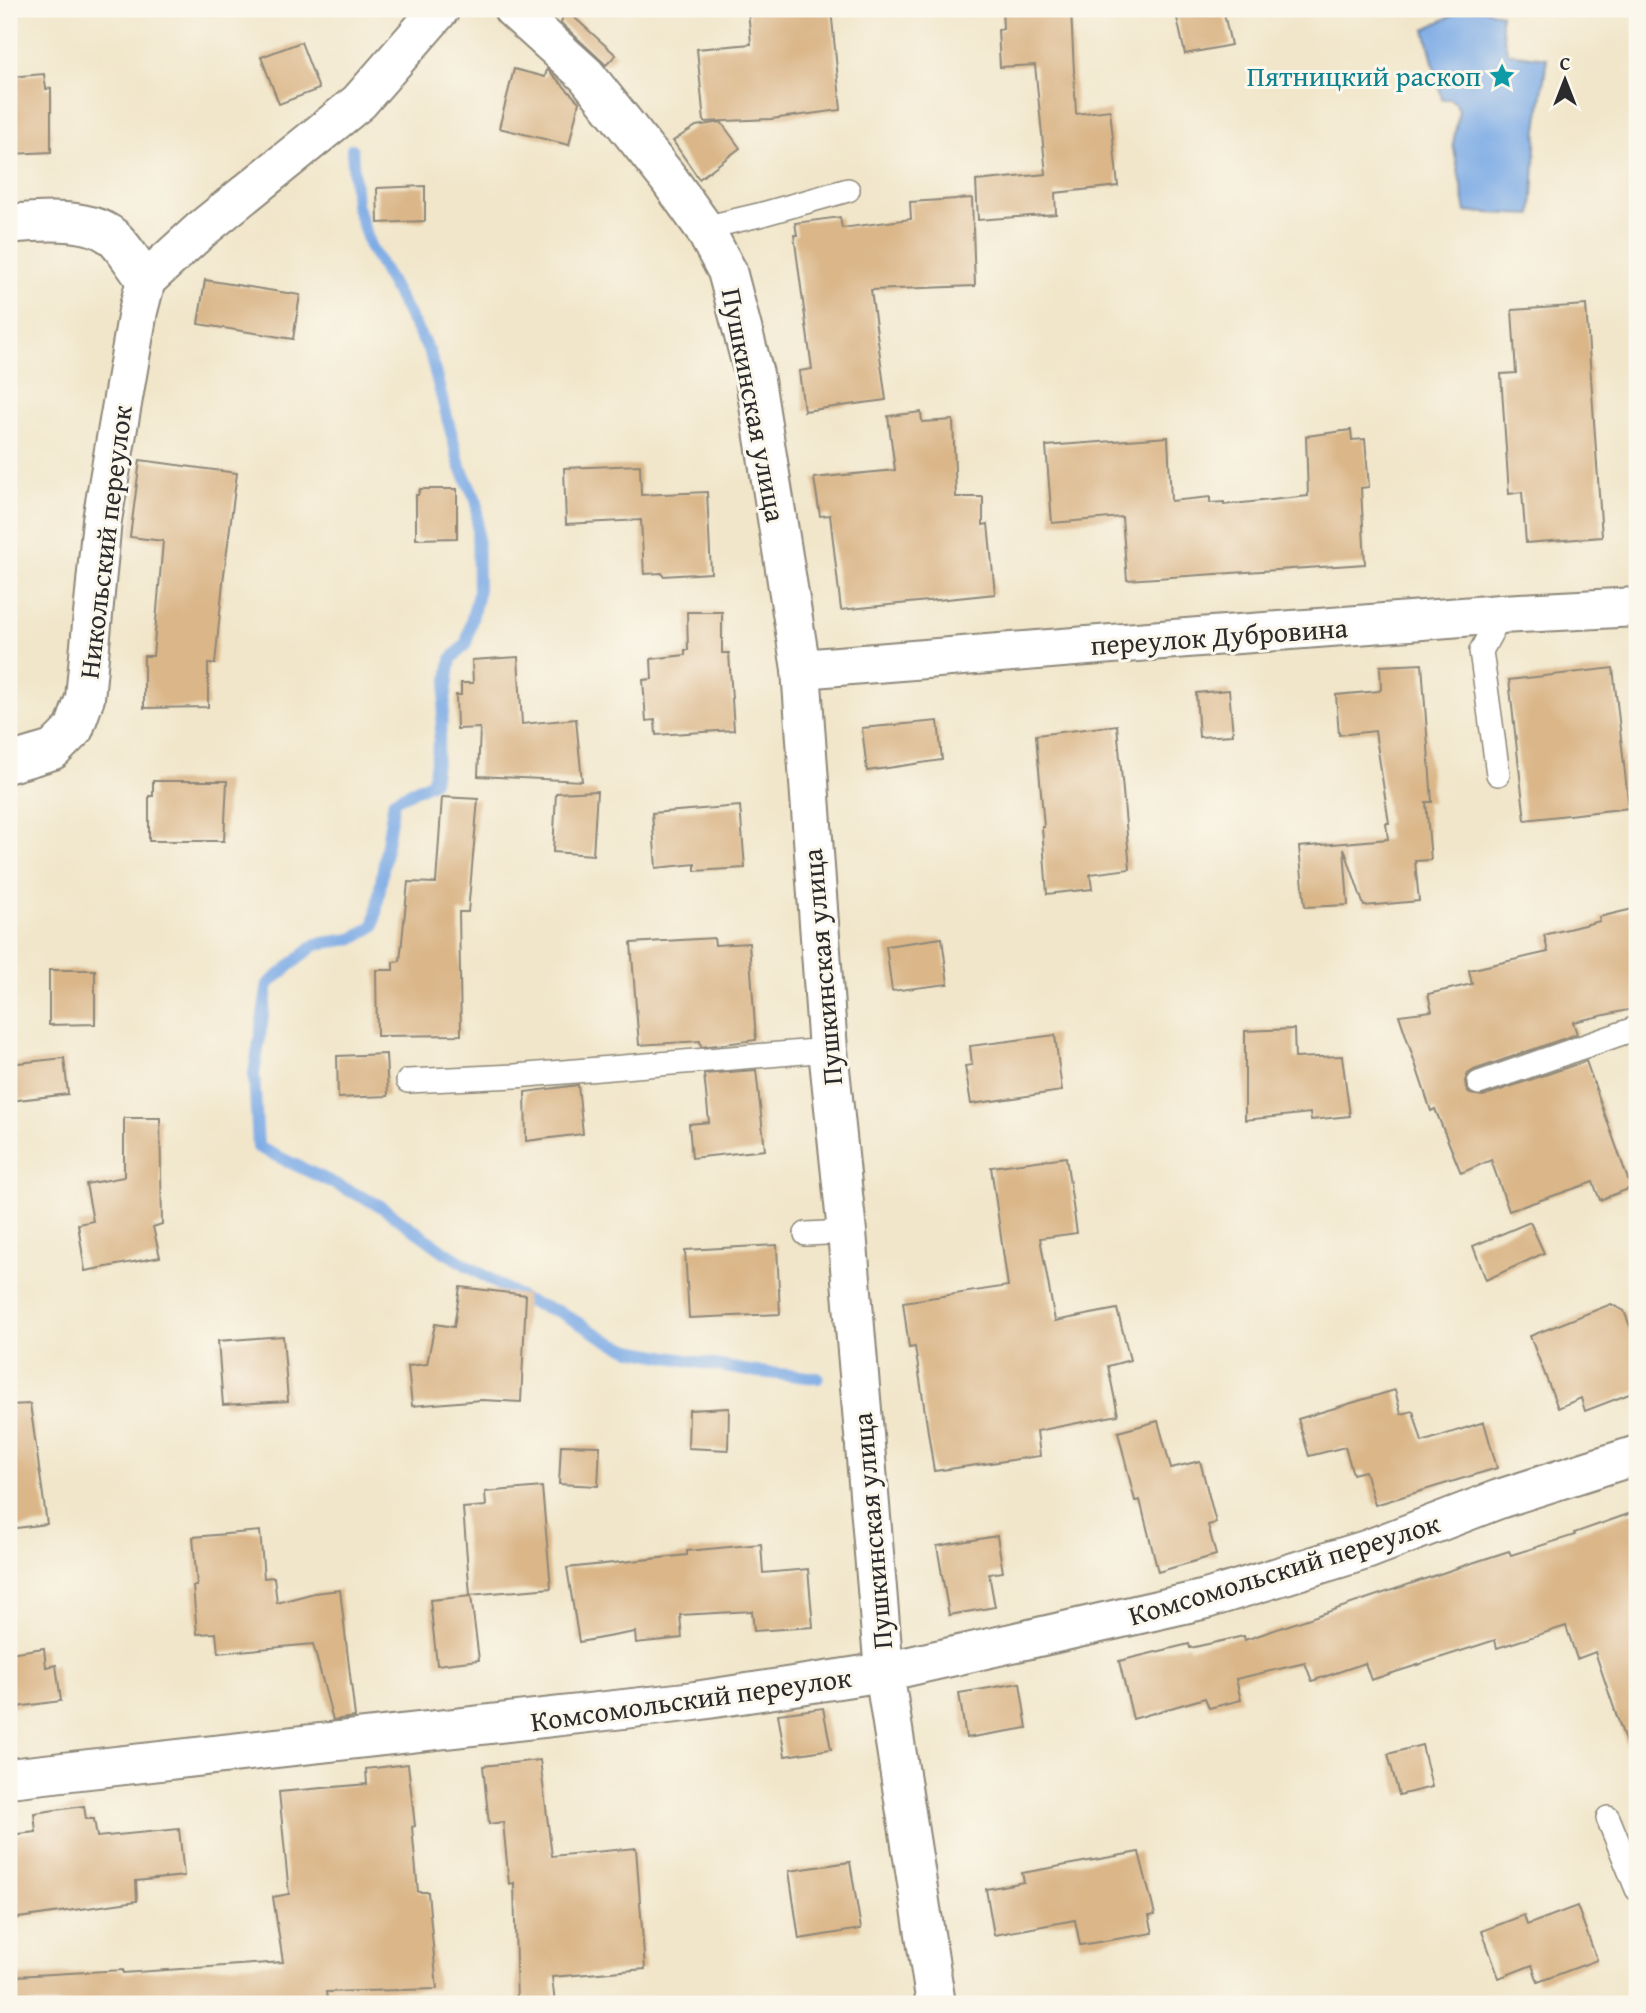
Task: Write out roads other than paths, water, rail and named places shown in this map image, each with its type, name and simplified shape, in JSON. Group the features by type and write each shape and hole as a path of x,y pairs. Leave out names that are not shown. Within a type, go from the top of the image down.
{"street":[{"path":"9,223 79,222 114,237 146,280 202,229 359,102 440,9"},
{"name":"Пушкинская улица","path":"513,9 586,75 704,228 727,271 754,374 801,669 828,1050 847,1232 884,1672 936,2004"},
{"name":"Никольский переулок","path":"9,763 53,750 74,729 85,698 102,520 138,311 146,280"},
{"name":"переулок Дубровина","path":"801,669 1501,614 1637,607"},
{"name":"Комсомольский переулок","path":"9,1778 695,1701 884,1672 1206,1599 1366,1549 1499,1499 1637,1455"}],"lane":[{"path":"704,228 848,190"},
{"path":"1498,774 1481,651 1501,614"},
{"path":"1479,1083 1637,1028"},
{"path":"408,1081 515,1076 828,1050"},
{"path":"806,1234 847,1232"},
{"path":"1608,1818 1637,1889"}],"water":[{"path":"1465,9 1484,9 1501,14 1501,27 1508,53 1547,58 1537,129 1532,215 1466,212 1453,144 1459,110 1456,103 1450,99 1442,99 1425,29"}],"waterway":[{"path":"352,149 356,204 370,246 430,353 460,466 477,502 478,593 466,644 451,659 433,782 394,800 374,926 352,939 316,944 268,984 254,1074 258,1147 379,1205 445,1252 526,1301 560,1312 609,1341 631,1350 668,1357 749,1371 818,1378"}],"place":[{"name":"Пятницкий раскоп","path":"1502,76"}]}
